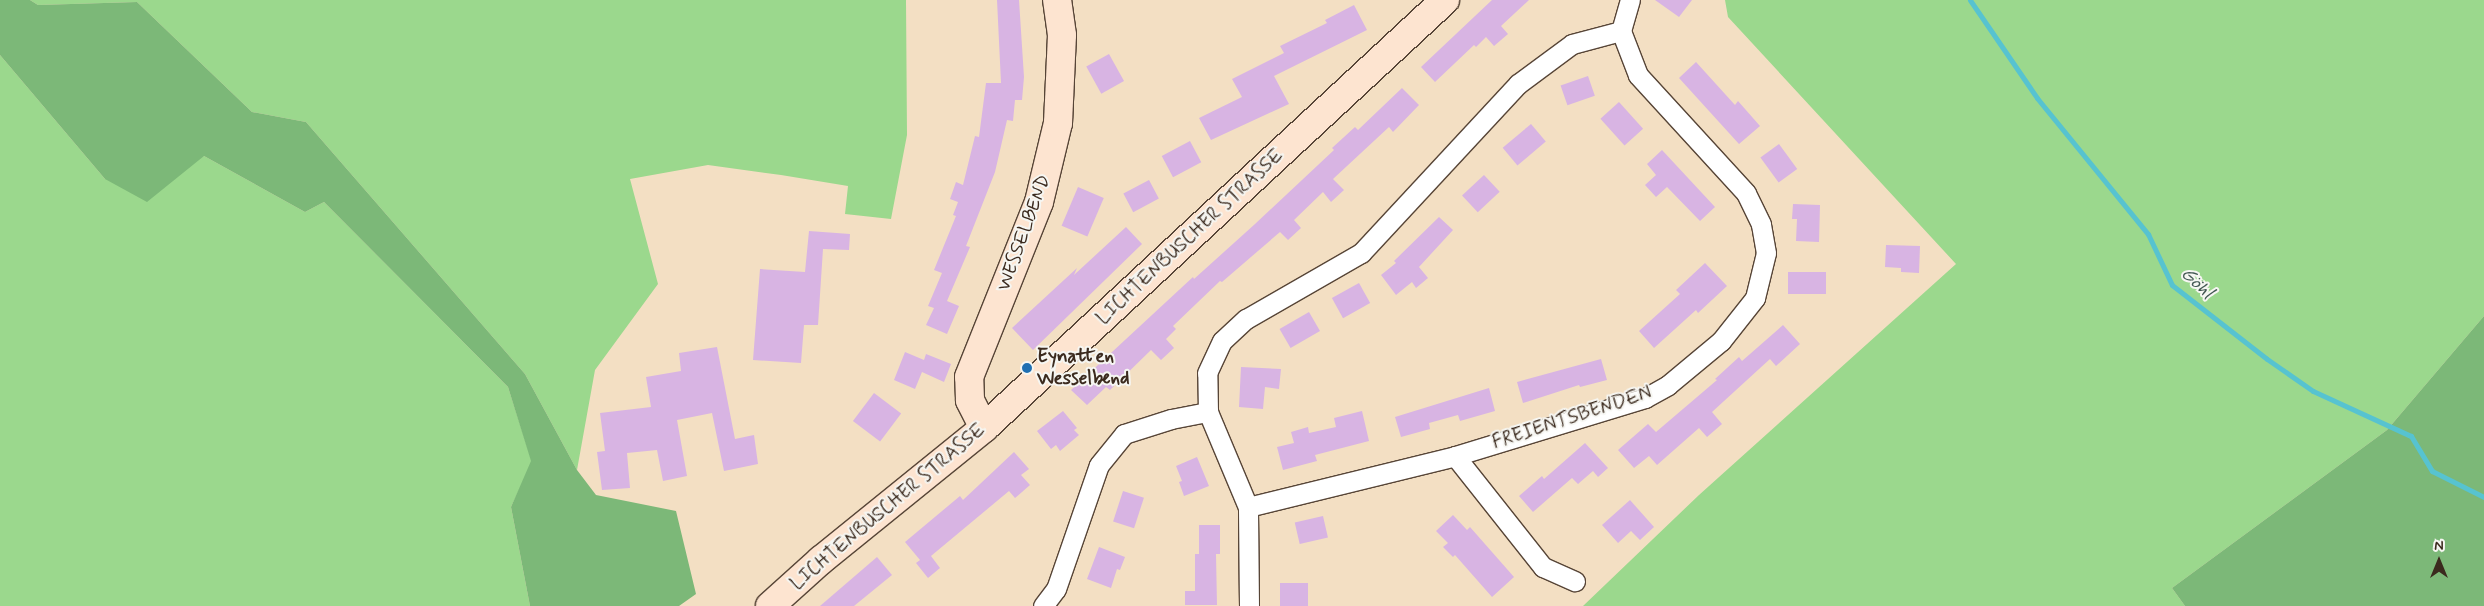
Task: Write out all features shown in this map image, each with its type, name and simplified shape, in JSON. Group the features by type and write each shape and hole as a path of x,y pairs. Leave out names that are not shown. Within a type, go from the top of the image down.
{"street":[{"name":"WESSELBEND","path":"984,428 970,400 969,377 1039,202 1058,123 1062,35 1057,0"},
{"name":"LICHTENBUSCHER STRASSE","path":"770,606 821,560 984,428 1445,0"},
{"path":"1249,606 1248,507 1208,412 1207,373 1222,341 1246,319 1361,253 1518,84 1572,44 1621,31 1630,0"},
{"name":"FREIENTSBENDEN","path":"1248,507 1455,456 1645,398 1668,385 1721,341 1755,298 1766,253 1761,224 1746,193 1638,75 1621,31"},
{"path":"1043,606 1056,589 1099,465 1124,434 1171,419 1208,412"},
{"path":"1455,456 1543,567 1575,581"}],"green space":[{"path":"0,0 30,0 38,5 137,2 252,112 306,122 525,374 577,470 596,495 676,511 696,594 679,606 530,606 511,507 531,461 508,387 324,202 305,212 204,156 147,202 105,179 0,55"},
{"path":"30,0 906,0 907,135 891,219 845,214 848,186 781,175 708,165 630,179 658,284 595,370 577,470 525,374 306,122 252,112 137,2 38,5"},
{"path":"1725,0 2484,0 2484,316 2387,430 2172,588 2185,606 1583,606 1699,495 1956,264 1728,17"},
{"path":"0,55 105,179 204,156 305,212 324,202 508,387 532,462 511,507 530,606 0,606"},
{"path":"2484,316 2484,606 2185,606 2172,588 2387,430"}],"building":[{"path":"997,0 1019,0 1024,77 1022,100 1015,100 1013,121 1007,120 995,172 966,246 970,247 947,301 959,306 947,334 926,325 934,308 928,306 942,273 934,270 956,216 953,215 958,202 950,199 956,182 963,185 975,136 979,137 986,83 1001,83"},
{"path":"1492,0 1529,0 1501,26 1508,34 1494,46 1486,37 1476,47 1474,45 1435,82 1421,67"},
{"path":"1655,0 1692,0 1679,17"},
{"path":"1354,5 1367,30 1274,76 1289,104 1211,140 1199,118 1242,97 1232,79 1284,53 1280,46 1327,23 1325,20"},
{"path":"1109,54 1124,81 1101,94 1086,67"},
{"path":"1696,62 1735,105 1738,101 1760,126 1739,144 1679,78"},
{"path":"1588,76 1595,96 1567,105 1561,85"},
{"path":"1402,88 1419,105 1393,132 1389,127 1333,179 1344,190 1331,202 1323,192 1294,220 1301,228 1288,240 1280,232 1222,282 1220,281 1173,326 1176,329 1166,339 1174,348 1161,360 1151,350 1110,390 1106,387 1087,405 1071,390 1193,277 1194,279 1255,224 1334,150 1332,148 1355,127 1358,130"},
{"path":"1619,102 1643,129 1625,145 1600,119"},
{"path":"1531,124 1546,142 1517,165 1503,148"},
{"path":"1190,141 1201,162 1173,177 1162,156"},
{"path":"1779,144 1797,169 1779,183 1760,158"},
{"path":"1662,150 1715,207 1700,221 1667,187 1656,197 1645,185 1656,175 1647,164"},
{"path":"1484,175 1500,192 1478,212 1462,195"},
{"path":"1149,180 1159,199 1133,212 1123,194"},
{"path":"1078,187 1104,198 1087,237 1062,226"},
{"path":"1793,204 1820,205 1819,242 1796,241 1797,219 1792,219"},
{"path":"1439,217 1453,230 1419,267 1428,278 1416,288 1412,282 1396,295 1381,275 1396,263 1394,261"},
{"path":"1126,227 1142,244 1033,350 1012,328 1077,268 1074,275"},
{"path":"809,231 850,234 849,250 823,249 818,325 804,325 801,363 753,360 760,269 805,272"},
{"path":"1886,245 1920,246 1919,273 1901,272 1901,268 1885,267"},
{"path":"1705,263 1727,286 1698,313 1696,310 1654,348 1639,331 1680,294 1676,290"},
{"path":"1788,272 1826,272 1826,294 1788,294"},
{"path":"1359,283 1370,303 1343,318 1332,298"},
{"path":"1309,312 1320,331 1291,348 1280,329"},
{"path":"1783,325 1800,344 1776,366 1770,359 1712,412 1722,424 1707,437 1699,428 1657,465 1649,456 1634,468 1618,450 1648,424 1656,432 1717,380 1715,379 1739,357 1742,361"},
{"path":"717,347 735,439 754,435 758,464 724,471 712,413 677,420 687,476 663,481 657,450 627,453 630,488 602,490 597,452 605,451 600,413 651,407 646,377 681,371 679,353"},
{"path":"905,352 924,360 926,354 951,364 944,382 922,372 915,389 894,380"},
{"path":"1601,359 1607,380 1580,387 1579,385 1523,403 1517,382"},
{"path":"1241,367 1281,369 1279,389 1265,387 1263,409 1239,407"},
{"path":"1489,388 1495,411 1460,421 1458,415 1429,423 1430,429 1401,437 1395,417"},
{"path":"874,393 901,413 880,441 853,421"},
{"path":"1063,411 1077,428 1074,430 1079,435 1060,451 1056,445 1051,449 1037,431"},
{"path":"1362,411 1369,441 1315,455 1317,461 1283,470 1277,447 1294,443 1291,432 1308,427 1309,433 1336,427 1334,418"},
{"path":"1585,443 1608,468 1598,477 1593,471 1578,484 1572,478 1533,512 1519,496 1542,476 1544,479"},
{"path":"1014,452 1029,469 1021,475 1030,485 1015,498 1009,491 931,556 940,568 928,578 916,563 920,560 905,542 960,496 963,500"},
{"path":"1197,457 1209,486 1184,496 1179,482 1182,481 1176,466"},
{"path":"1123,491 1144,498 1134,528 1113,521"},
{"path":"1630,500 1654,527 1640,540 1631,531 1618,543 1602,525"},
{"path":"1453,515 1467,530 1470,527 1514,577 1492,597 1455,555 1453,557 1443,547 1448,543 1436,531"},
{"path":"1323,516 1328,537 1300,544 1295,523"},
{"path":"1199,525 1220,525 1220,554 1216,554 1217,605 1185,605 1185,591 1195,591 1195,554 1199,554"},
{"path":"1099,547 1125,557 1120,570 1117,569 1111,588 1087,579"},
{"path":"877,557 892,575 854,606 820,606"},
{"path":"1280,583 1308,583 1308,606 1280,606"}],"waterway":[{"name":"Göhl","path":"1970,0 2037,98 2148,234 2172,285 2267,359 2313,391 2411,436 2432,471 2484,497"}],"place":[{"name":"Eynatten Wesselbend","path":"1027,368"}]}
